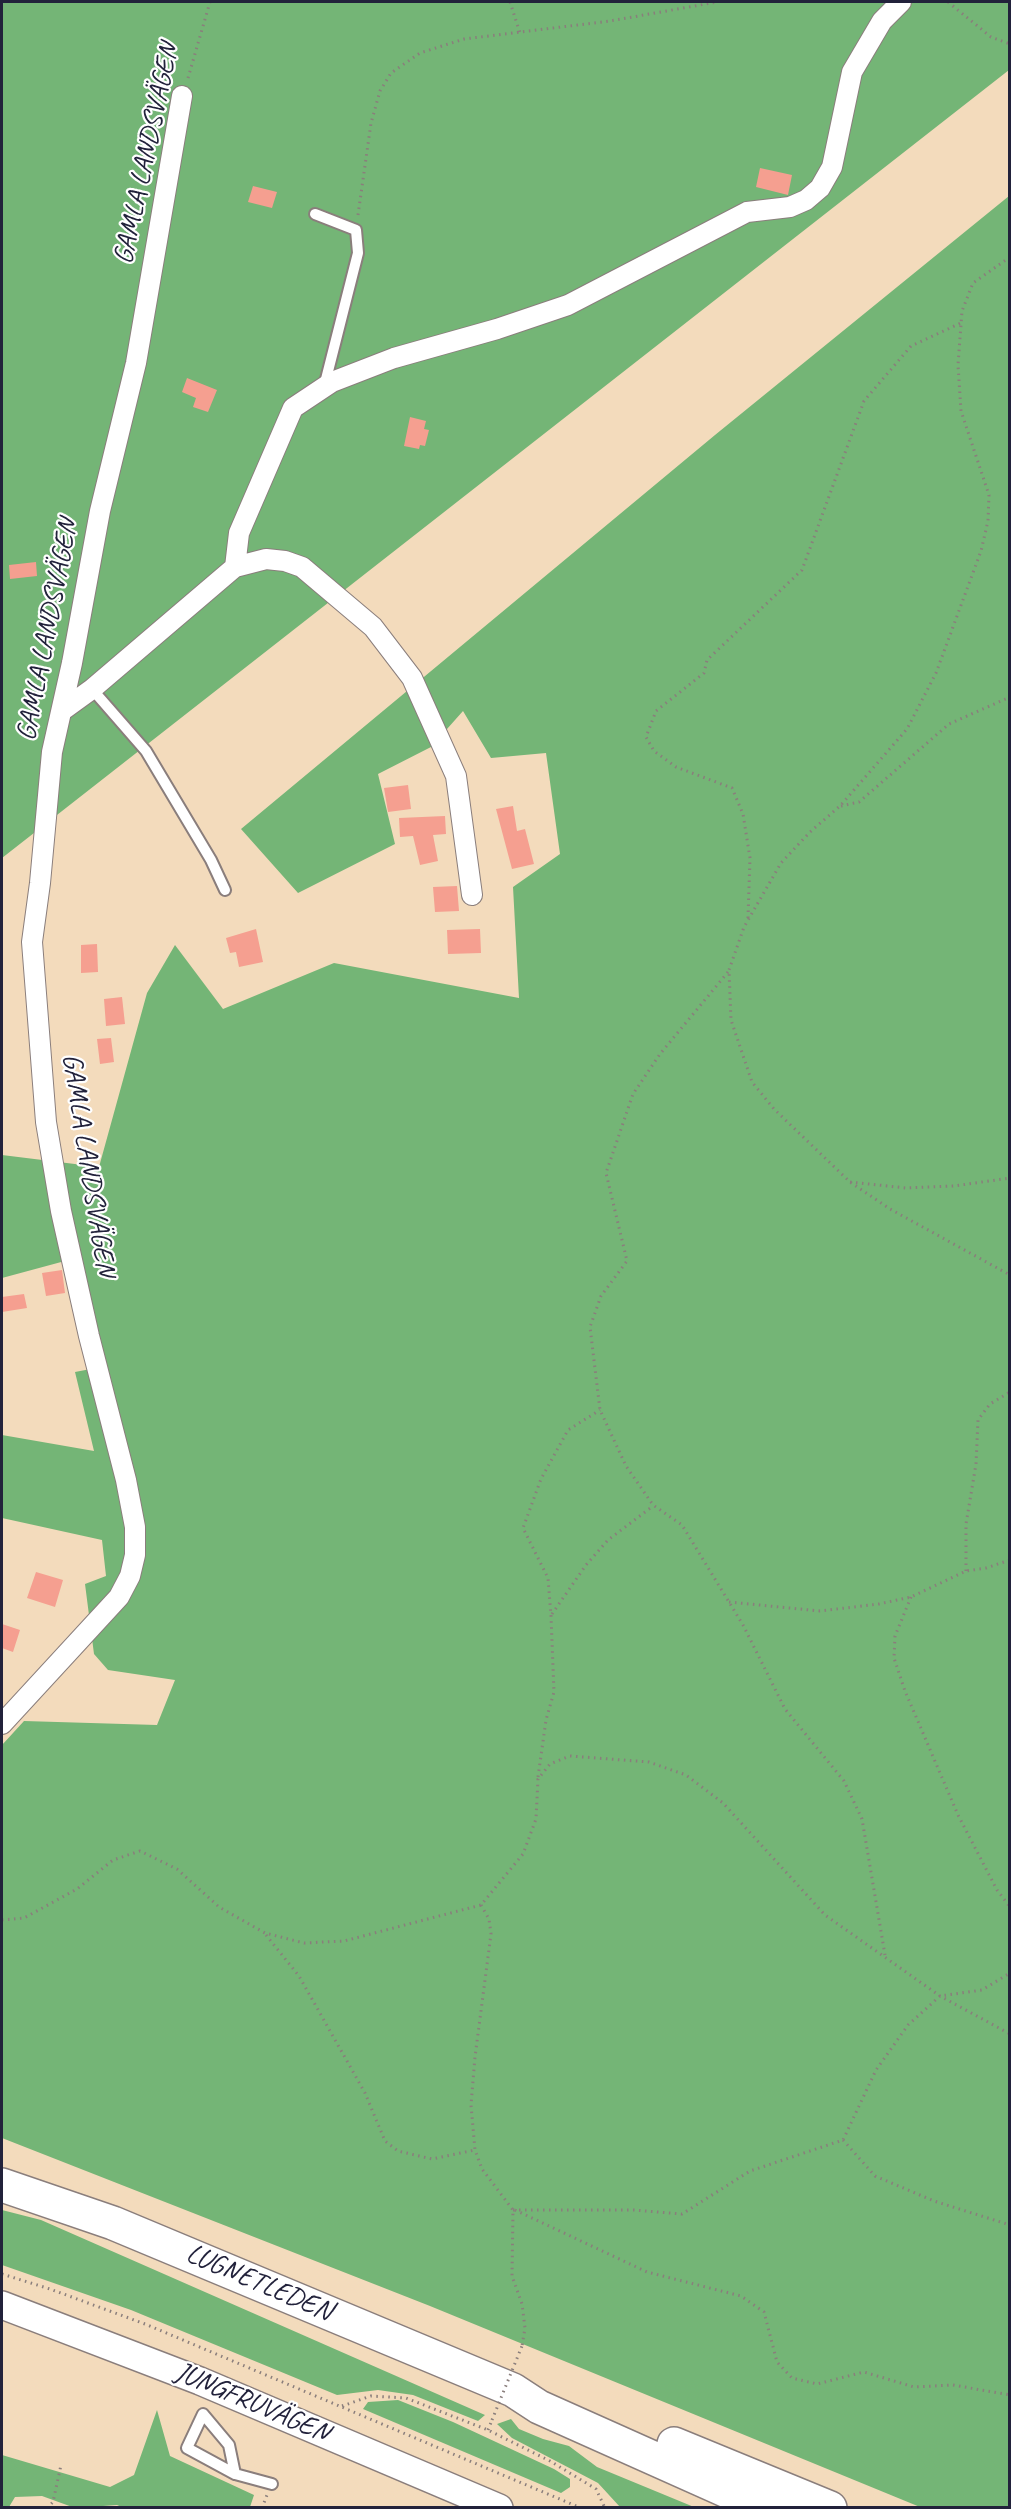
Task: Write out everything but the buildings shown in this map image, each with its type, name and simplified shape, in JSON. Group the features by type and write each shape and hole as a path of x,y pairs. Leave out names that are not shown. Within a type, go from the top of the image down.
{"highway":[{"name":"LUGNETLEDEN","path":"2,2185 113,2223 513,2390 552,2399 719,2461 779,2502 830,2508"}],"street":[{"path":"235,567 239,533 293,408 324,387 394,358 497,329 568,305 747,212 790,207 806,200 820,188 832,167 852,72 882,21 901,2"},
{"name":"GAMLA LANDSVÄGEN","path":"2,1724 120,1597 130,1576 135,1556 135,1527 126,1480 83,1313 61,1211 46,1122 32,942 52,752 63,710 100,511 136,363 182,96"},
{"path":"63,710 92,689 235,567 266,560 285,561 302,567 373,627 412,678 444,743 456,776 472,895"},
{"name":"JUNGFRUVÄGEN","path":"2,2305 200,2380 499,2508"}],"lane":[{"path":"315,214 356,230 358,253 324,387"},
{"path":"92,689 146,752 211,860 225,890"},
{"path":"235,2474 229,2445 203,2414 188,2448 235,2474 272,2484"}],"path":[{"name":"GAMLA LANDSVÄGEN","path":"182,96 210,2"},
{"path":"510,2 520,33"},
{"path":"356,230 371,123 380,91 391,73 420,53 464,39 610,21 717,2"},
{"path":"948,2 991,37 1010,44"},
{"path":"885,1955 862,1819 844,1781 785,1709 729,1602 682,1525 653,1505 626,1466 600,1410 590,1327 601,1296 627,1261 606,1173 633,1095 660,1054 729,970 748,920 781,863 810,832 840,806 907,729 936,673 988,521 988,495 961,411 958,364 962,311 973,283 1010,258"},
{"path":"748,920 750,858 743,814 732,788 676,767 654,751 646,737 656,711 704,673 707,660 802,570 864,401 911,346 961,323"},
{"path":"840,806 859,802 949,724 1010,697"},
{"path":"729,970 731,1020 752,1083 774,1109 850,1182 890,1209 1010,1275"},
{"path":"850,1182 906,1188 954,1186 1010,1178"},
{"path":"966,1571 966,1524 976,1464 978,1420 990,1404 1010,1392"},
{"path":"2,1920 24,1918 77,1889 113,1860 140,1851 177,1869 219,1907 265,1933 304,1943 345,1941 481,1905 522,1854 536,1819 538,1779 546,1720 554,1692 548,1578 523,1528 541,1479 568,1430 600,1410"},
{"path":"551,1616 586,1565 608,1540 653,1505"},
{"path":"729,1602 820,1611 879,1604 911,1597 966,1571 986,1568 1010,1560"},
{"path":"911,1597 895,1636 894,1658 905,1691 958,1815 997,1890 1010,1907"},
{"path":"538,1779 550,1764 570,1756 649,1762 686,1775 723,1803 825,1915 885,1955 940,1996 1010,2034"},
{"path":"481,1905 489,1919 491,1934 471,2105 475,2150 482,2169 513,2210 647,2272 741,2296 764,2312 777,2362 792,2378 817,2384 864,2372 914,2387 953,2385 1010,2395"},
{"path":"265,1933 284,1954 298,1976 365,2093 385,2140 399,2151 432,2159 475,2150"},
{"path":"513,2210 634,2210 682,2214 750,2171 843,2140 876,2070 908,2025 940,1996 982,1990 1010,1973"},
{"path":"843,2140 875,2176 934,2201 1010,2225"},
{"path":"488,2430 522,2346 525,2328 522,2304 512,2276 513,2210"},
{"path":"2,2274 145,2324 581,2508"},
{"path":"340,2406 371,2396 406,2398 488,2430 550,2461 596,2489 605,2508"},
{"path":"47,2508 53,2502 61,2465"}],"green space":[{"path":"2,2 1009,2 1009,70 2,858"},
{"path":"1009,196 1009,2507 920,2507 430,2306 2,2138 2,1745 24,1721 157,1725 175,1680 108,1670 94,1654 85,1584 106,1576 102,1540 2,1518 2,1435 94,1451 75,1372 101,1367 76,1258 2,1278 2,1155 99,1167 147,993 175,945 223,1009 334,963 519,998 513,887 560,854 546,753 491,758 463,711 431,747 378,774 395,844 298,893 241,829 715,435"},
{"path":"2,2210 41,2220 485,2415 478,2421 413,2395 378,2390 337,2395 131,2310 2,2265"},
{"path":"398,2400 453,2422 554,2469 570,2479 570,2487 561,2493 363,2409 368,2402"},
{"path":"157,2410 170,2456 254,2495 250,2507 124,2508 117,2505 75,2508 42,2496 15,2497 9,2507 2,2507 2,2455 110,2487 134,2475"},
{"path":"511,2419 519,2429 569,2446 597,2467 694,2507 620,2507 598,2483 512,2438 497,2424"}]}
